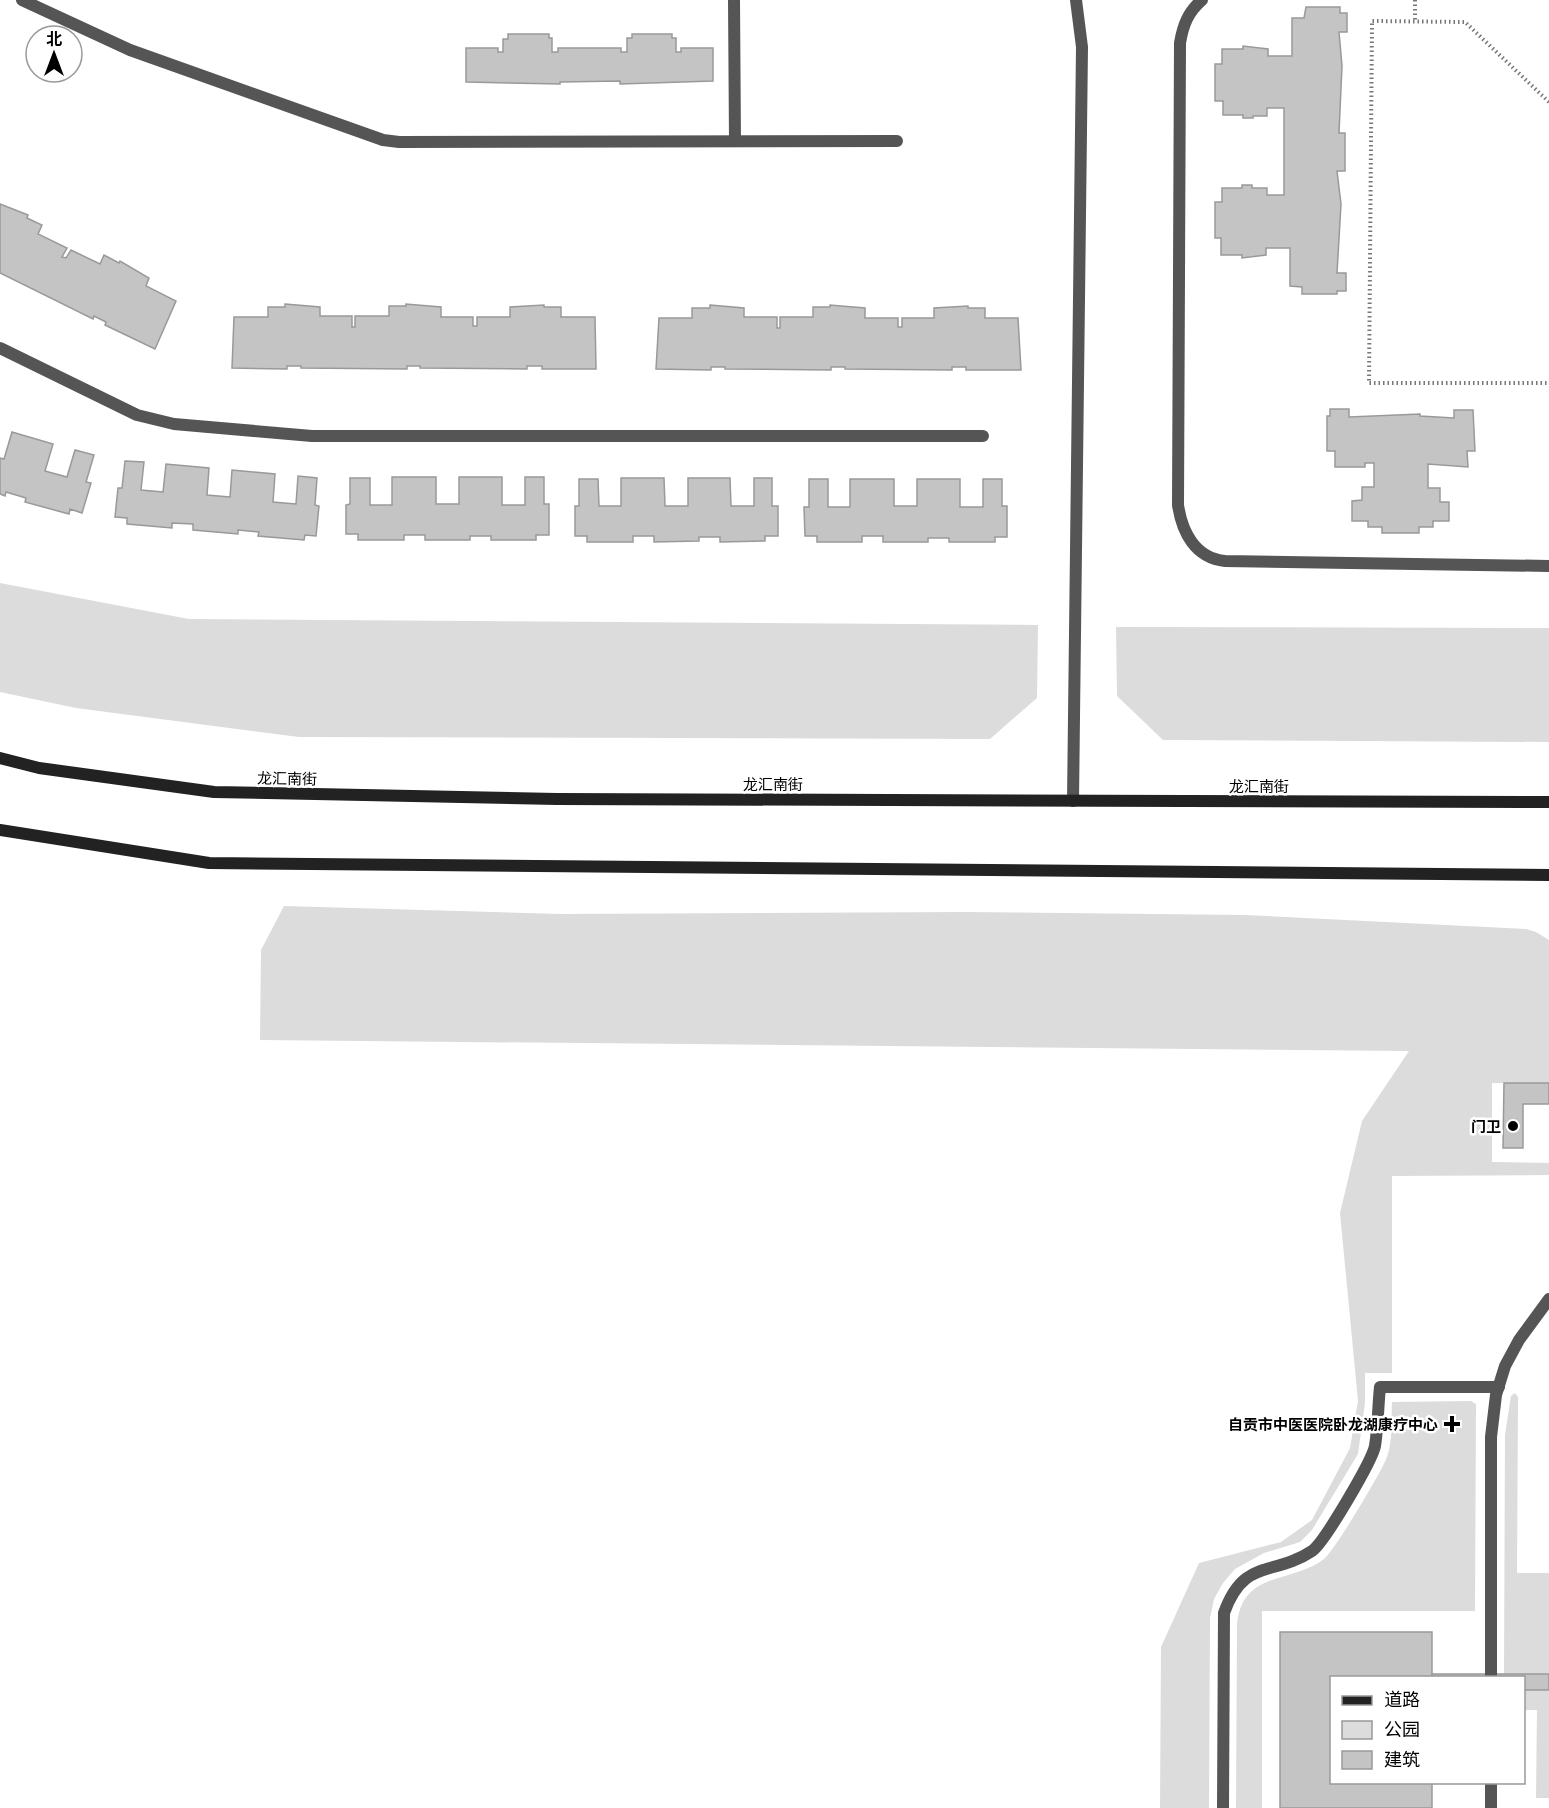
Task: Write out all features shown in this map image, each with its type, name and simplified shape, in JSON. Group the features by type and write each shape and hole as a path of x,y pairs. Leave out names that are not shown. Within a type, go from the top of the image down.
{"main road":[{"name":"龙汇南街","path":"0,758 39,768 214,792 557,799 1549,802"},
{"path":"0,830 209,863 1549,875"}],"street":[{"path":"22,0 130,51 384,140 897,141"},
{"path":"734,0 735,141"},
{"path":"1073,801 1082,47 1076,0"},
{"path":"1202,0 1194,7 1183,25 1180,43 1178,505 1181,524 1188,540 1214,560 1225,561 1549,566"},
{"path":"0,348 137,415 155,421 197,426 312,436 983,436"},
{"path":"1491,1676 1491,1437 1498,1387 1505,1366 1519,1340 1549,1299"},
{"path":"1223,1808 1224,1613 1234,1590 1246,1577 1261,1569 1305,1555 1321,1543 1372,1456 1380,1387 1498,1387"},
{"path":"1491,1784 1491,1808"}],"path":[{"path":"1415,0 1415,22"},
{"path":"1549,102 1465,22 1372,21 1369,383 1549,383"}],"green space":[{"path":"0,583 189,619 1038,625 1037,698 990,739 299,737 76,708 0,692"},
{"path":"1116,627 1549,628 1549,742 1163,740 1117,696"},
{"path":"284,906 560,914 964,912 1245,915 1526,929 1549,940 1549,1083 1492,1083 1492,1162 1549,1163 1549,1175 1392,1176 1392,1373 1365,1373 1365,1403 1358,1454 1312,1530 1300,1542 1264,1553 1235,1569 1223,1583 1214,1599 1210,1618 1209,1808 1160,1808 1161,1647 1199,1563 1281,1542 1312,1520 1350,1448 1358,1401 1340,1213 1362,1121 1409,1051 260,1040 261,950"},
{"path":"1515,1393 1518,1397 1517,1573 1549,1573 1549,1674 1504,1674 1505,1435 1511,1396"},
{"path":"1471,1401 1476,1404 1475,1611 1262,1611 1262,1808 1236,1808 1237,1627 1240,1609 1247,1596 1257,1587 1311,1567 1330,1553 1377,1478 1387,1457 1391,1437 1392,1402"},
{"path":"1525,1690 1549,1690 1549,1798 1536,1798 1537,1710 1525,1710"}],"building":[{"path":"1306,7 1340,7 1340,13 1347,13 1347,32 1339,32 1342,66 1339,133 1345,133 1345,171 1337,171 1341,204 1337,273 1346,273 1346,291 1337,291 1337,294 1302,294 1302,287 1290,286 1290,248 1266,248 1266,255 1242,258 1242,255 1221,255 1221,238 1215,238 1215,202 1222,202 1222,188 1242,188 1242,185 1252,185 1252,188 1267,188 1267,195 1284,195 1284,108 1267,108 1267,116 1253,116 1253,118 1243,118 1243,115 1223,115 1223,101 1215,101 1215,64 1222,64 1222,49 1243,49 1243,46 1268,49 1268,56 1292,56 1292,18 1304,18"},
{"path":"508,34 549,34 549,38 552,38 552,52 558,52 558,48 621,48 621,52 627,52 627,38 632,38 632,34 672,34 672,38 676,38 676,52 681,52 681,48 713,48 713,81 620,84 620,81 560,82 560,84 466,82 466,48 498,48 498,52 503,52 503,39 508,39"},
{"path":"0,204 28,215 27,218 42,225 38,234 67,248 62,257 66,258 71,250 100,264 104,255 119,263 120,261 149,278 146,286 176,301 155,349 105,325 106,322 94,316 93,319 0,273"},
{"path":"285,304 320,307 320,316 352,316 352,327 355,327 355,316 389,316 389,306 406,306 406,304 441,307 441,317 473,317 473,326 477,326 477,317 510,317 510,307 544,305 544,307 561,307 561,317 595,317 596,369 542,369 542,366 527,366 527,369 420,368 420,366 407,366 407,369 301,368 301,366 287,366 287,369 232,368 234,317 268,317 268,307 285,307"},
{"path":"710,305 744,308 744,317 777,317 777,328 780,328 780,317 813,317 813,307 830,307 830,305 865,308 865,318 898,318 898,327 902,327 902,318 934,318 934,308 968,306 968,308 985,308 985,318 1018,318 1021,370 966,370 966,367 952,367 952,370 845,369 845,367 831,367 831,370 725,369 725,367 711,367 711,370 656,369 659,318 692,318 692,308 710,308"},
{"path":"1330,409 1349,409 1349,417 1420,414 1420,416 1454,418 1454,410 1473,410 1475,451 1467,451 1468,467 1428,464 1428,488 1440,488 1440,502 1449,502 1449,521 1433,521 1433,527 1419,527 1419,533 1382,533 1382,527 1368,527 1368,521 1352,521 1352,501 1362,500 1362,487 1374,487 1374,463 1365,463 1365,467 1335,467 1335,451 1327,451 1327,416 1330,416"},
{"path":"12,432 53,444 45,471 67,477 75,450 94,455 86,482 91,483 82,513 70,509 69,514 25,502 26,498 6,492 5,496 0,494 0,458 4,459"},
{"path":"125,461 144,462 141,490 163,492 166,464 209,468 207,495 230,497 232,470 275,474 273,502 296,504 298,476 317,478 315,505 319,506 316,536 305,535 304,540 258,536 259,532 238,530 238,534 193,530 193,524 172,523 172,528 127,524 127,518 115,517 118,488 122,488"},
{"path":"392,477 436,477 436,504 459,504 459,477 502,477 502,505 525,505 525,477 544,477 544,504 549,504 549,535 536,535 536,540 491,540 491,536 470,536 470,540 425,540 425,535 404,535 404,540 358,540 358,534 346,534 346,505 350,504 350,478 370,478 370,505 392,505"},
{"path":"621,478 664,478 665,506 688,506 688,478 730,478 731,506 754,506 754,478 772,478 772,506 778,506 778,536 765,536 765,541 720,542 720,537 699,537 699,541 654,542 654,536 633,536 633,542 587,542 587,536 575,536 575,506 579,506 579,479 598,479 599,506 621,506"},
{"path":"809,479 828,479 828,507 850,507 850,479 894,479 894,506 917,506 917,479 960,479 960,507 983,507 983,479 1002,479 1002,506 1007,506 1007,537 995,537 995,542 949,542 949,538 928,538 928,542 883,542 883,536 862,536 862,542 817,542 817,536 805,536 804,507 809,507"},
{"name":"门卫","path":"1504,1083 1549,1083 1549,1104 1523,1104 1523,1148 1503,1148"},
{"path":"1280,1632 1432,1632 1432,1676 1330,1676 1330,1784 1432,1784 1432,1808 1280,1808"},
{"path":"1432,1674 1549,1674 1549,1690 1525,1690 1525,1676 1432,1676"}],"place":[{"name":"门卫","path":"1513,1126"},
{"name":"自贡市中医医院卧龙湖康疗中心","path":"1452,1424"}]}
